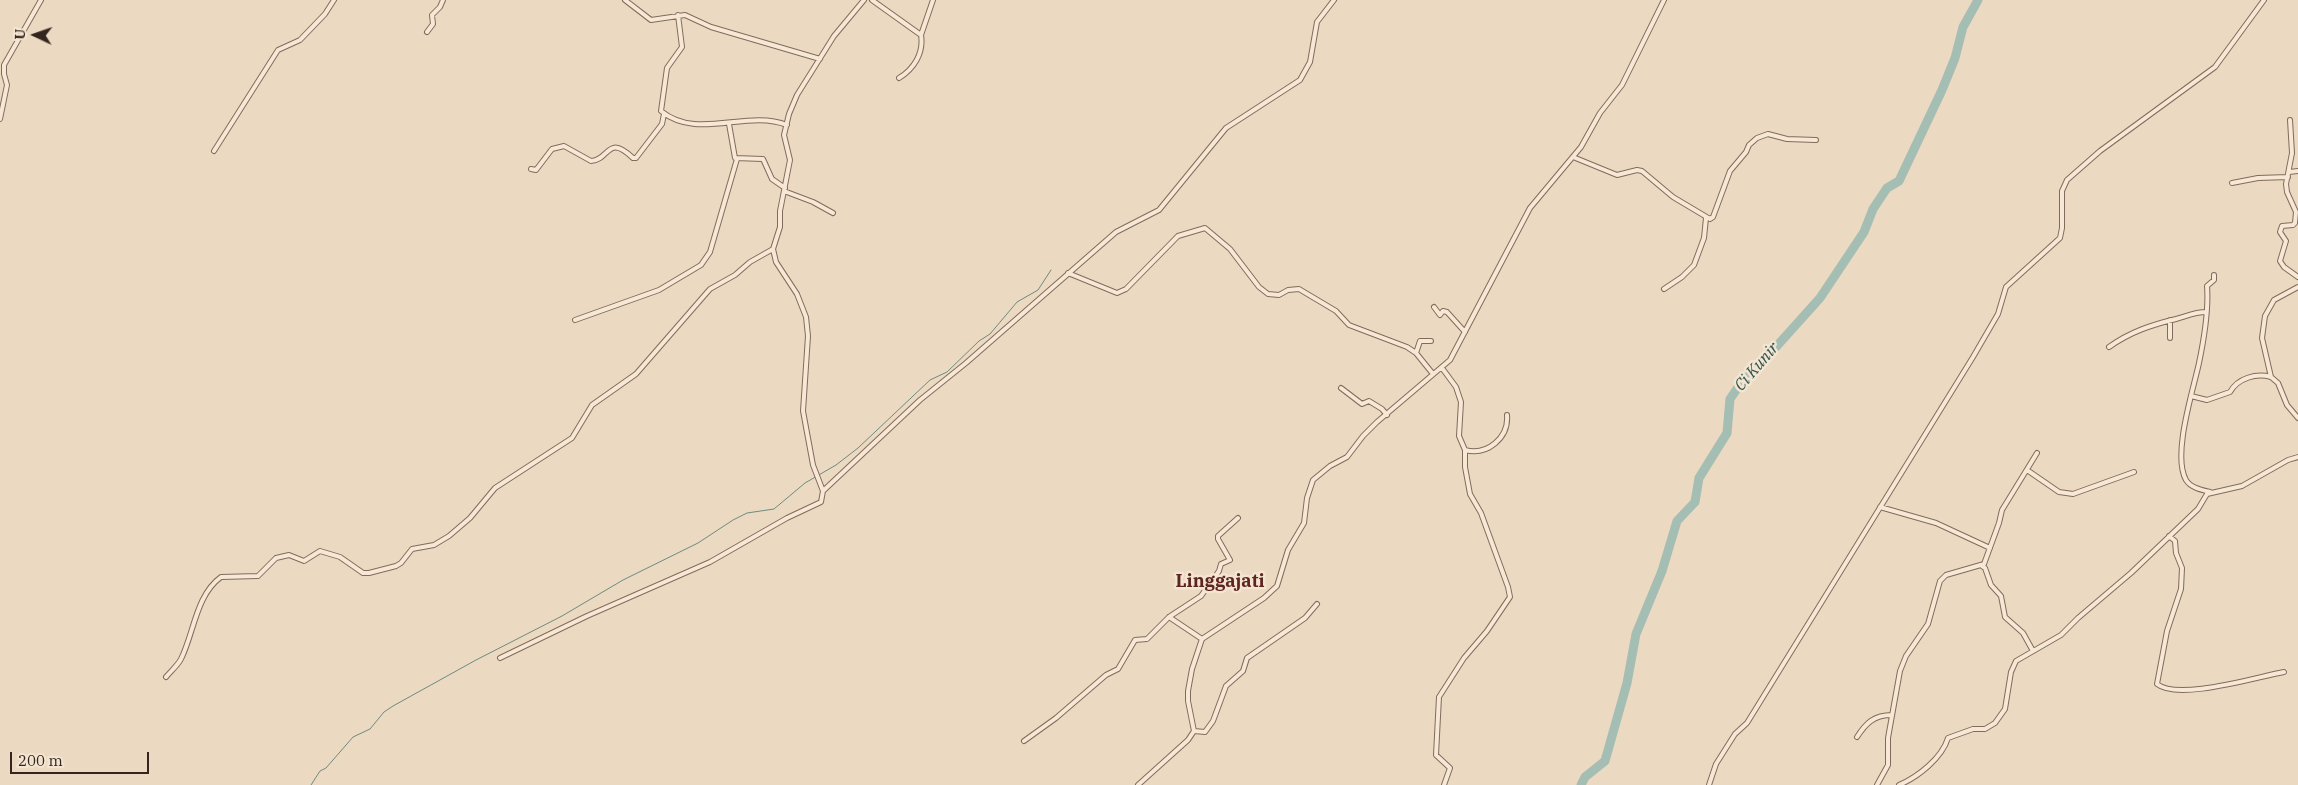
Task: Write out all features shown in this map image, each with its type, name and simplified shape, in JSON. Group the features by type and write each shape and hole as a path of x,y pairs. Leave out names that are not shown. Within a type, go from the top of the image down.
{"street":[{"path":"0,119 7,85 4,65 41,0"},
{"path":"214,151 278,50 300,40 325,14 334,0"},
{"path":"427,32 433,22 432,15 440,6 442,0"},
{"path":"625,0 651,20 662,20 685,15 711,27 820,59"},
{"path":"500,658 587,616 710,562 787,518 818,505 823,497 823,491 815,472 803,411 807,343 806,317 797,294 776,262 773,248 780,227 784,189 790,160 784,135 797,95 834,36 864,0"},
{"path":"872,0 921,35"},
{"path":"899,78 907,74 915,65 921,44 921,35 933,0"},
{"path":"823,491 920,400 966,363 1119,230 1159,210 1226,128 1300,80 1310,62 1317,22 1334,0"},
{"path":"1138,785 1188,740 1194,731 1188,691 1192,669 1202,639 1272,592 1280,577 1288,550 1304,523 1307,498 1313,480 1330,466 1347,457 1363,436 1432,374 1442,368 1452,356 1530,208 1573,157 1600,113 1622,85 1664,0"},
{"path":"1709,785 1715,767 1735,734 1747,723 1998,314 2006,287 2060,238 2062,228 2062,191 2067,180 2100,152 2216,67 2264,0"},
{"path":"678,15 682,47 666,68 661,111 672,120 680,122 716,125 768,120 786,125"},
{"path":"531,169 536,170 552,149 564,146 595,161 612,147 617,147 633,158 636,158 662,124 664,114"},
{"path":"2290,120 2292,152 2287,192 2296,212 2296,220 2293,225 2282,226 2280,232 2286,241 2281,262 2298,277"},
{"path":"575,320 659,290 701,266 710,252 737,159 735,157 729,124"},
{"path":"1573,157 1615,175 1637,170 1642,171 1673,197 1710,219 1713,217 1730,171 1746,152 1749,145 1757,138 1768,134 1787,139 1816,140"},
{"path":"737,159 763,159 772,179 784,189 833,213"},
{"path":"2232,183 2288,175 2298,171"},
{"path":"1664,289 1682,277 1694,265 1704,238 1706,218"},
{"path":"1068,273 1117,293 1126,289 1178,236 1204,228 1230,250 1255,282 1268,294 1279,295 1288,290 1299,289 1336,311 1349,325 1407,347 1416,353 1432,374"},
{"path":"166,677 180,662 203,600 217,580 225,576 258,576 276,558 289,556 304,560 320,551 340,557 363,573 369,573 396,566 416,547 441,542 463,526 495,488 572,438 592,405 636,374 710,289 735,275 750,262 773,248"},
{"path":"2214,275 2215,278 2207,286 2206,312 2199,361 2181,447 2186,480 2193,487 2210,492 2242,486 2298,456"},
{"path":"2271,377 2262,338 2266,316 2274,300 2298,287"},
{"path":"1434,307 1440,315 1443,311 1447,312 1465,332"},
{"path":"2109,347 2136,330 2193,313 2206,312"},
{"path":"2170,320 2170,338"},
{"path":"1416,353 1420,341 1431,341"},
{"path":"1442,368 1453,382 1460,396 1462,410 1459,436 1465,450 1464,467 1470,496 1481,513 1508,587 1510,598 1488,631 1464,658 1439,697 1436,754 1450,768 1444,785"},
{"path":"2191,396 2207,400 2230,392 2234,385 2261,374 2271,377 2278,383 2287,405 2298,418"},
{"path":"1341,388 1362,404 1369,402 1377,405 1387,415"},
{"path":"1465,450 1484,451 1494,444 1505,432 1507,415"},
{"path":"1982,566 2002,510 2037,453"},
{"path":"2026,470 2059,492 2073,494 2134,472"},
{"path":"1899,785 1914,778 1922,771 1948,738 1973,729 1985,729 1995,723 2005,708 2010,678 2016,662 2061,636 2078,618 2131,573 2198,509 2210,492"},
{"path":"1880,507 1936,523 1990,548"},
{"path":"1024,741 1056,718 1106,675 1116,671 1125,660 1135,640 1147,639 1169,617 1196,601 1219,571 1221,564 1230,560 1218,540 1218,536 1238,518"},
{"path":"2169,536 2175,541 2182,576 2181,589 2167,631 2157,684 2162,688 2192,691 2284,672"},
{"path":"1982,566 1985,568 1991,585 2001,596 2005,617 2023,632 2033,651"},
{"path":"1878,785 1888,765 1888,738 1900,671 1906,656 1928,624 1940,581 1946,575 1982,566"},
{"path":"1194,731 1205,732 1210,727 1226,686 1243,671 1247,658 1305,618 1317,604"},
{"path":"1169,617 1202,639"},
{"path":"1857,737 1874,718 1879,715 1892,715"},
{"path":"1882,778 1883,785"}],"waterway":[{"name":"Ci Kunir","path":"1581,785 1585,777 1605,761 1627,683 1636,634 1662,571 1677,521 1695,502 1699,478 1727,433 1730,399 1741,383 1758,367 1820,298 1864,232 1873,209 1887,188 1899,181 1942,90 1955,58 1963,27 1978,0"},
{"path":"311,785 320,771 326,768 353,737 370,729 384,712 393,706 476,660 562,616 623,580 698,543 733,520 747,513 774,509 805,483 836,465 858,448 930,380 947,372 979,341 990,334 1017,302 1038,290 1051,270"}],"district":[{"name":"Linggajati","path":"1220,582"}]}
